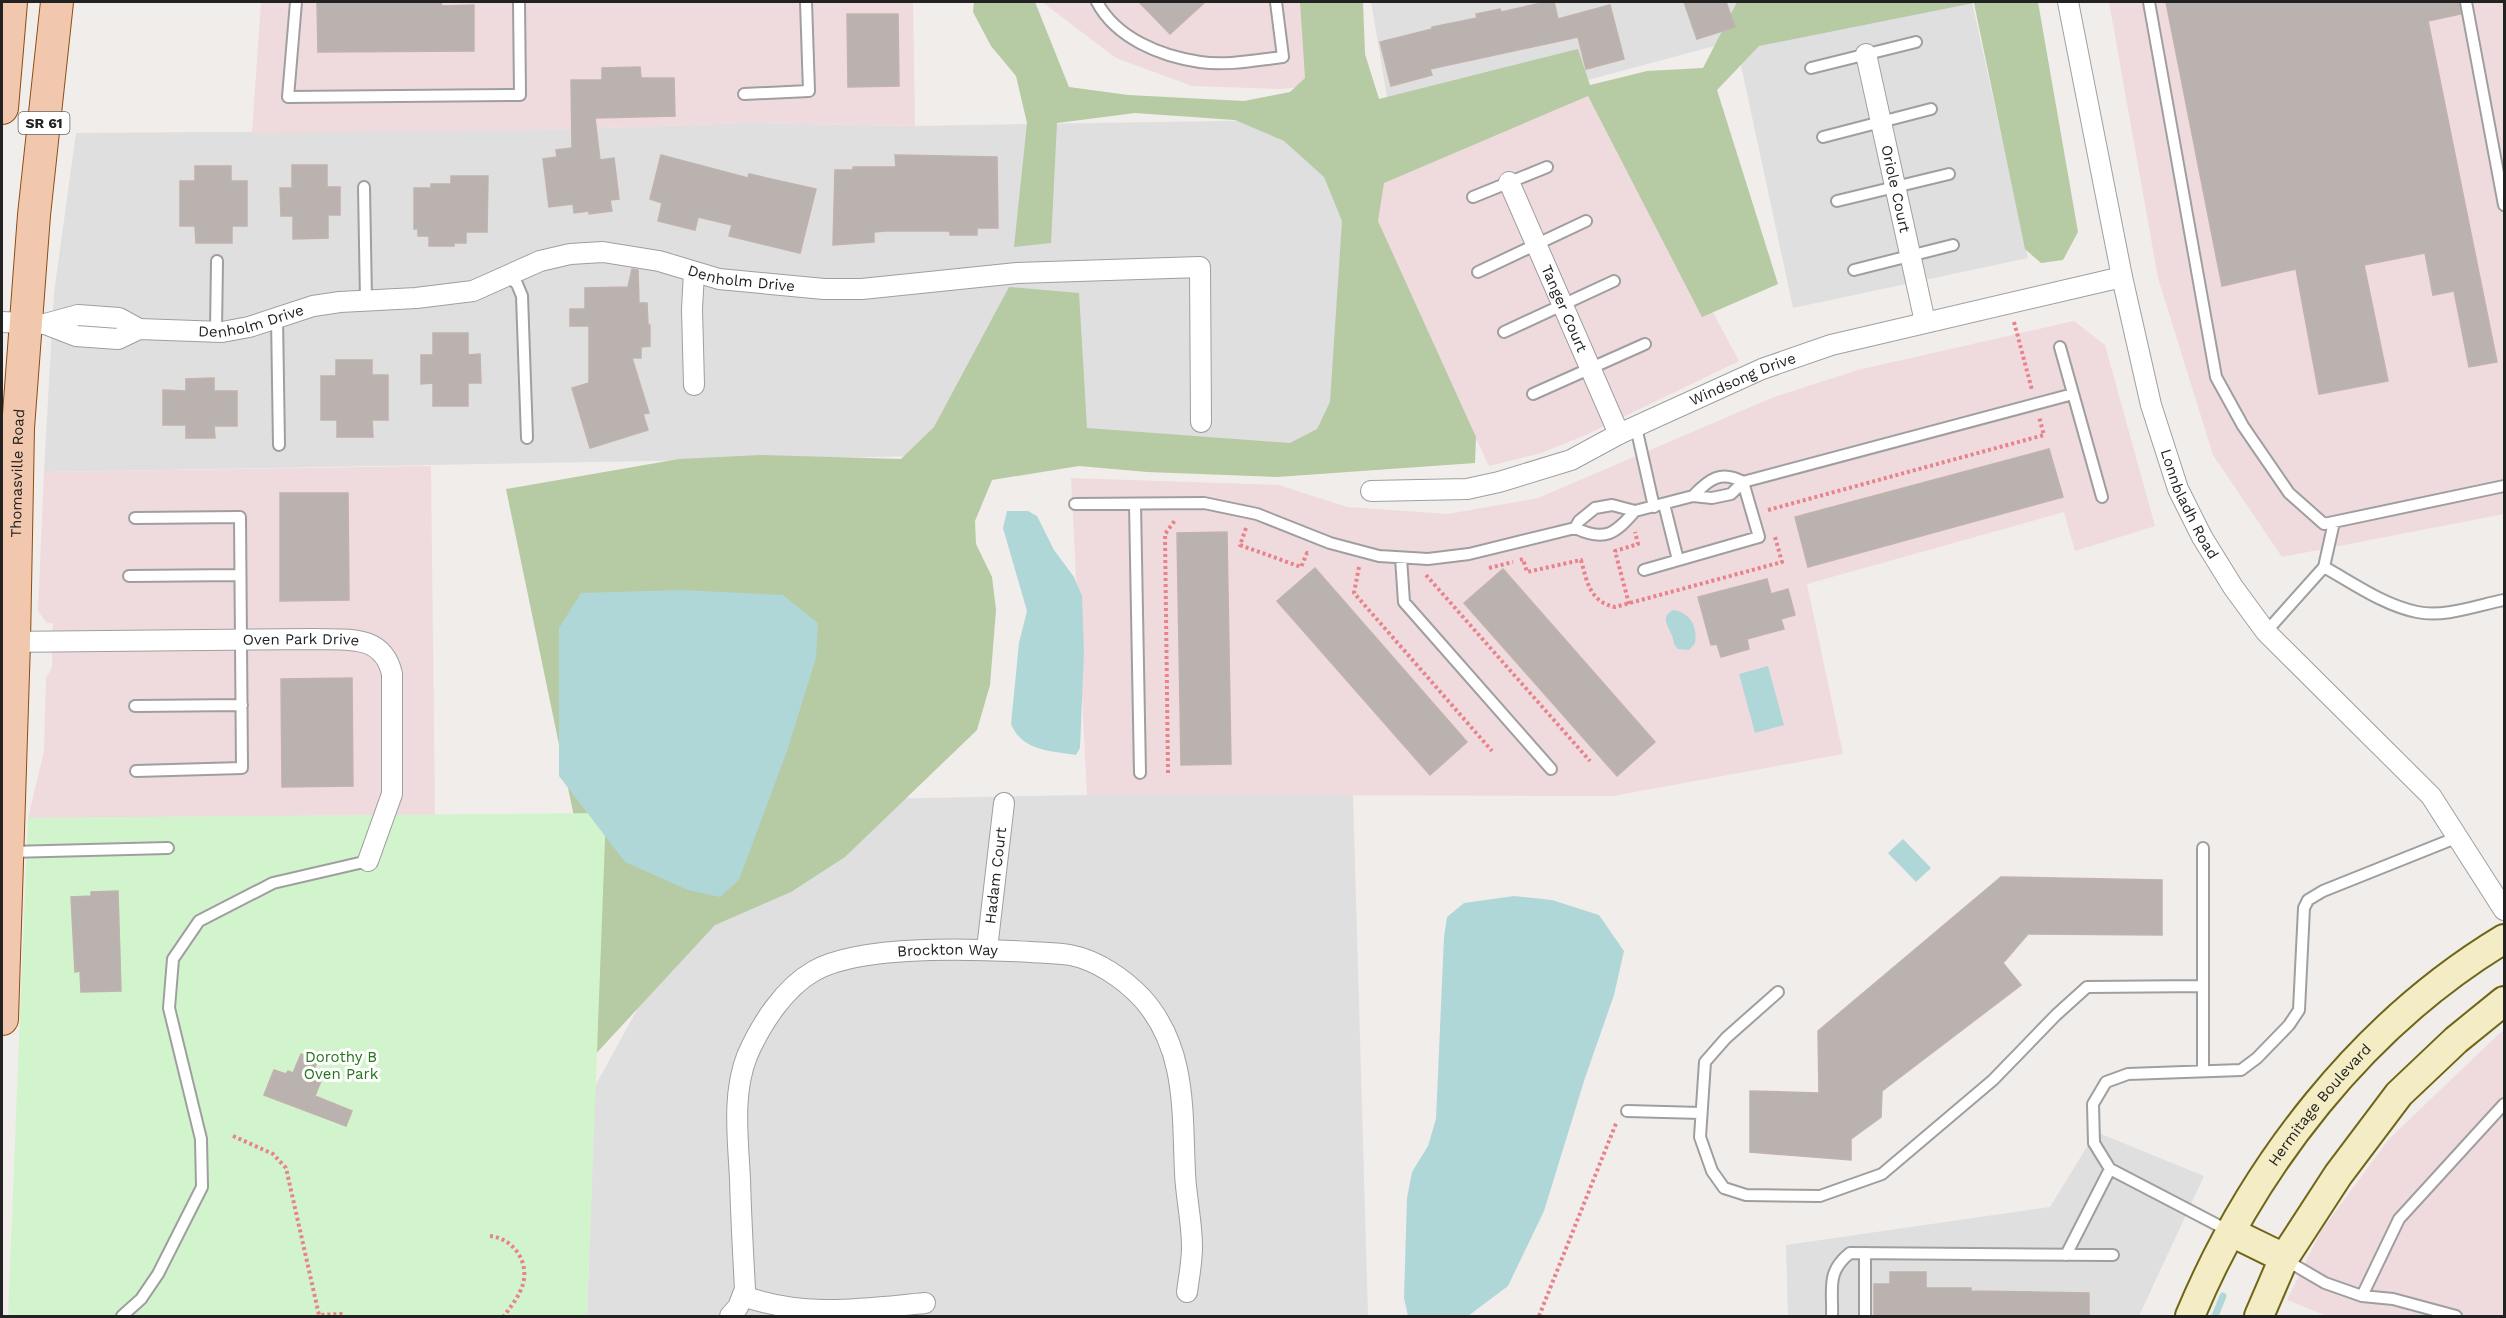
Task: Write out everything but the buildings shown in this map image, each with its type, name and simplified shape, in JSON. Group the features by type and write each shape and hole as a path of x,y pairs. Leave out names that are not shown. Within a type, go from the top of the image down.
{"main road":[{"name":"SR 61","path":"2,108 11,2"},
{"name":"Thomasville Road","path":"2,1019 8,642 18,428 24,323 57,2"}],"street":[{"name":"Lonnbladh Road","path":"2068,2 2122,277 2151,405 2178,489 2202,537 2233,587 2266,632 2431,796 2505,910"},
{"name":"Oriole Court","path":"1866,54 1924,322"},
{"name":"Tanger Court","path":"1509,182 1591,369 1627,430"},
{"name":"Denholm Drive","path":"24,323 76,336 118,339 139,329 216,331 249,327 313,306 473,291 550,259 570,254 603,252 659,261 719,279 824,290 862,289 1017,273 1200,267 1201,422"},
{"path":"694,273 692,309 694,385"},
{"name":"Windsong Drive","path":"1371,491 1467,489 1499,482 1571,460 1627,430 1762,369 1831,345 2122,277"},
{"name":"Oven Park Drive","path":"8,642 352,640 373,645 389,661 392,674 392,794 368,861"},
{"name":"Hadam Court","path":"987,949 1004,803"},
{"name":"Hermitage Boulevard","path":"2190,1317 2213,1265 2274,1158 2335,1081 2391,1024 2475,957 2505,939"},
{"name":"Brockton Way","path":"743,1296 738,1095 746,1059 757,1035 776,1006 801,980 815,970 844,959 900,953 987,949 1072,955 1098,965 1125,982 1143,999 1166,1033 1176,1058 1182,1088 1185,1174 1192,1248 1187,1292"},
{"path":"2259,1317 2284,1258 2338,1175 2399,1094 2456,1040 2505,1001"},
{"path":"2231,1232 2284,1258"},
{"path":"730,1317 743,1296 798,1311 838,1311 925,1303"}],"lane":[{"path":"296,2 288,97 520,95 519,2"},
{"path":"744,94 809,91 806,2"},
{"path":"1096,2 1105,17 1125,34 1160,52 1201,62 1242,62 1283,57 1276,2"},
{"path":"2149,2 2216,377 2243,426 2289,493 2324,524 2505,486"},
{"path":"2466,2 2505,205"},
{"path":"1811,68 1916,42"},
{"path":"1822,137 1931,110"},
{"path":"1473,197 1547,167"},
{"path":"1837,201 1949,174"},
{"path":"364,187 366,300"},
{"path":"1478,272 1586,221"},
{"path":"1854,270 1953,245"},
{"path":"216,331 217,261"},
{"path":"508,276 517,284 522,296 527,438"},
{"path":"1504,332 1614,281"},
{"path":"277,318 279,445"},
{"path":"1533,394 1645,344"},
{"path":"2060,347 2102,497"},
{"path":"1575,528 1579,520 1595,508 1612,506 1635,511 1693,496 1712,498 1731,494 1743,482 2073,394"},
{"path":"1627,430 1659,505 1678,560"},
{"path":"1644,570 1759,537 1743,482 1731,475 1720,476 1706,482 1693,496"},
{"path":"1075,504 1204,503 1257,514 1329,543 1379,556 1428,559 1469,554 1575,528 1592,534 1610,535 1620,528 1635,511"},
{"path":"1135,504 1140,773"},
{"path":"135,518 240,516 242,705 242,768 136,771"},
{"path":"2266,632 2324,567 2334,522"},
{"path":"1401,558 1404,602 1551,769"},
{"path":"2324,567 2387,603 2418,613 2445,613 2505,600"},
{"path":"129,576 240,575"},
{"path":"135,706 242,705"},
{"path":"2231,1232 2110,1169 2094,1143 2093,1104 2106,1082 2128,1074 2241,1070 2257,1058 2289,1025 2299,1010 2304,908 2308,900 2323,891 2458,837"},
{"path":"4,852 168,849"},
{"path":"2203,849 2204,1070"},
{"path":"122,1317 141,1299 158,1274 202,1187 201,1139 169,1008 173,959 199,921 273,883 368,861"},
{"path":"1778,992 1726,1038 1705,1062 1700,1137 1712,1171 1724,1188 1746,1195 1820,1196 1882,1174 1993,1080 2056,1015 2087,987 2203,986"},
{"path":"2362,1296 2399,1219 2505,1104"},
{"path":"1627,1111 1701,1113"},
{"path":"2066,1255 2110,1169"},
{"path":"1832,1317 1833,1277 1836,1264 1850,1253 2113,1255"},
{"path":"1865,1253 1865,1317"},
{"path":"2284,1258 2325,1283 2362,1296 2393,1299 2456,1317"}],"path":[{"path":"2014,321 2032,391"},
{"path":"1768,510 2044,435 2039,416"},
{"path":"1766,502 1771,520"},
{"path":"1168,773 1165,534 1177,516"},
{"path":"1237,525 1246,527 1240,545 1300,567 1306,553 1317,556"},
{"path":"1629,604 1615,551 1638,544 1634,528"},
{"path":"1479,570 1523,559 1527,572 1581,560 1590,590 1596,600 1615,608 1782,562 1774,531"},
{"path":"1349,564 1369,569"},
{"path":"1359,567 1354,593 1492,751"},
{"path":"1436,574 1425,575 1590,760"},
{"path":"1539,1317 1619,1116 1627,1111"},
{"path":"233,1136 273,1154 286,1168 320,1315 340,1314 345,1317"},
{"path":"490,1236 501,1237 512,1244 524,1267 524,1280 520,1294 504,1317"}],"shaded area":[{"path":"261,2 913,2 915,126 748,123 545,130 252,133"},
{"path":"1042,2 1311,2 1310,87 1279,89 1192,86 1116,58"},
{"path":"1371,2 1879,2 1393,132"},
{"path":"1972,2 2028,258 1793,308 1736,42"},
{"path":"2109,2 2504,2 2504,514 2282,557 2213,455 2158,278"},
{"path":"1593,88 1739,361 1586,435 1541,453 1489,466 1355,181"},
{"path":"1349,119 1368,448 44,472 54,293 76,133 545,130 748,123 915,126"},
{"path":"2074,321 2105,345 2155,526 2075,551 2064,512 1807,584 1843,754 1613,796 1087,795 1071,478 1279,485 1347,507 1448,514 1538,498 1774,397 1858,370"},
{"path":"431,466 435,815 28,818 44,751 46,678 52,668 53,623 47,623 38,611 44,472"},
{"path":"1087,795 1353,795 1368,1316 587,1316 595,1086 690,914 820,800"},
{"path":"2504,1029 2504,1316 2327,1316 2287,1300 2321,1231 2389,1139"},
{"path":"2096,1132 2204,1176 2139,1316 1788,1316 1786,1245 2050,1207"}],"green space":[{"path":"974,2 1035,2 1069,87 1128,95 1244,101 1290,92 1305,78 1300,2 1363,2 1365,54 1379,99 1578,49 1590,85 1647,71 1703,68 1737,2 2038,2 2078,232 2063,260 2041,263 2025,249 1974,3 1759,46 1717,90 1778,284 1702,317 1588,96 1384,183 1378,221 1476,437 1475,463 1277,477 1147,472 1079,466 992,480 975,521 976,544 992,577 996,610 990,685 977,730 845,857 791,892 715,925 591,1059 23,1316 578,836 506,489 679,459 761,455 901,459 934,427 1009,287 1079,293 1087,428 1290,443 1317,429 1330,402 1342,221 1324,177 1284,141 1235,120 1135,113 1057,123 1051,243 1014,247 1027,123 1016,76 991,46 973,12"},
{"name":"Dorothy B Oven Park","path":"606,813 587,1316 8,1316 28,818"}],"water":[{"path":"1007,511 1028,511 1037,516 1054,550 1074,577 1082,596 1084,652 1080,748 1076,755 1047,751 1030,745 1022,740 1011,724 1019,643 1027,611 1003,528"},
{"path":"682,590 783,595 818,623 816,658 787,751 739,880 720,897 688,890 625,862 559,776 559,628 581,593"},
{"path":"1673,610 1688,617 1694,626 1695,643 1689,650 1678,649 1674,644 1666,618"},
{"path":"1768,666 1784,725 1755,733 1739,674"},
{"path":"1903,839 1931,868 1916,882 1888,853"},
{"path":"1514,896 1552,900 1599,915 1624,951 1614,995 1585,1078 1544,1211 1508,1286 1468,1316 1408,1316 1404,1298 1407,1198 1412,1172 1428,1146 1436,1119 1444,937 1447,917 1464,903"}],"waterway":[{"path":"2215,1316 2223,1296"}]}
